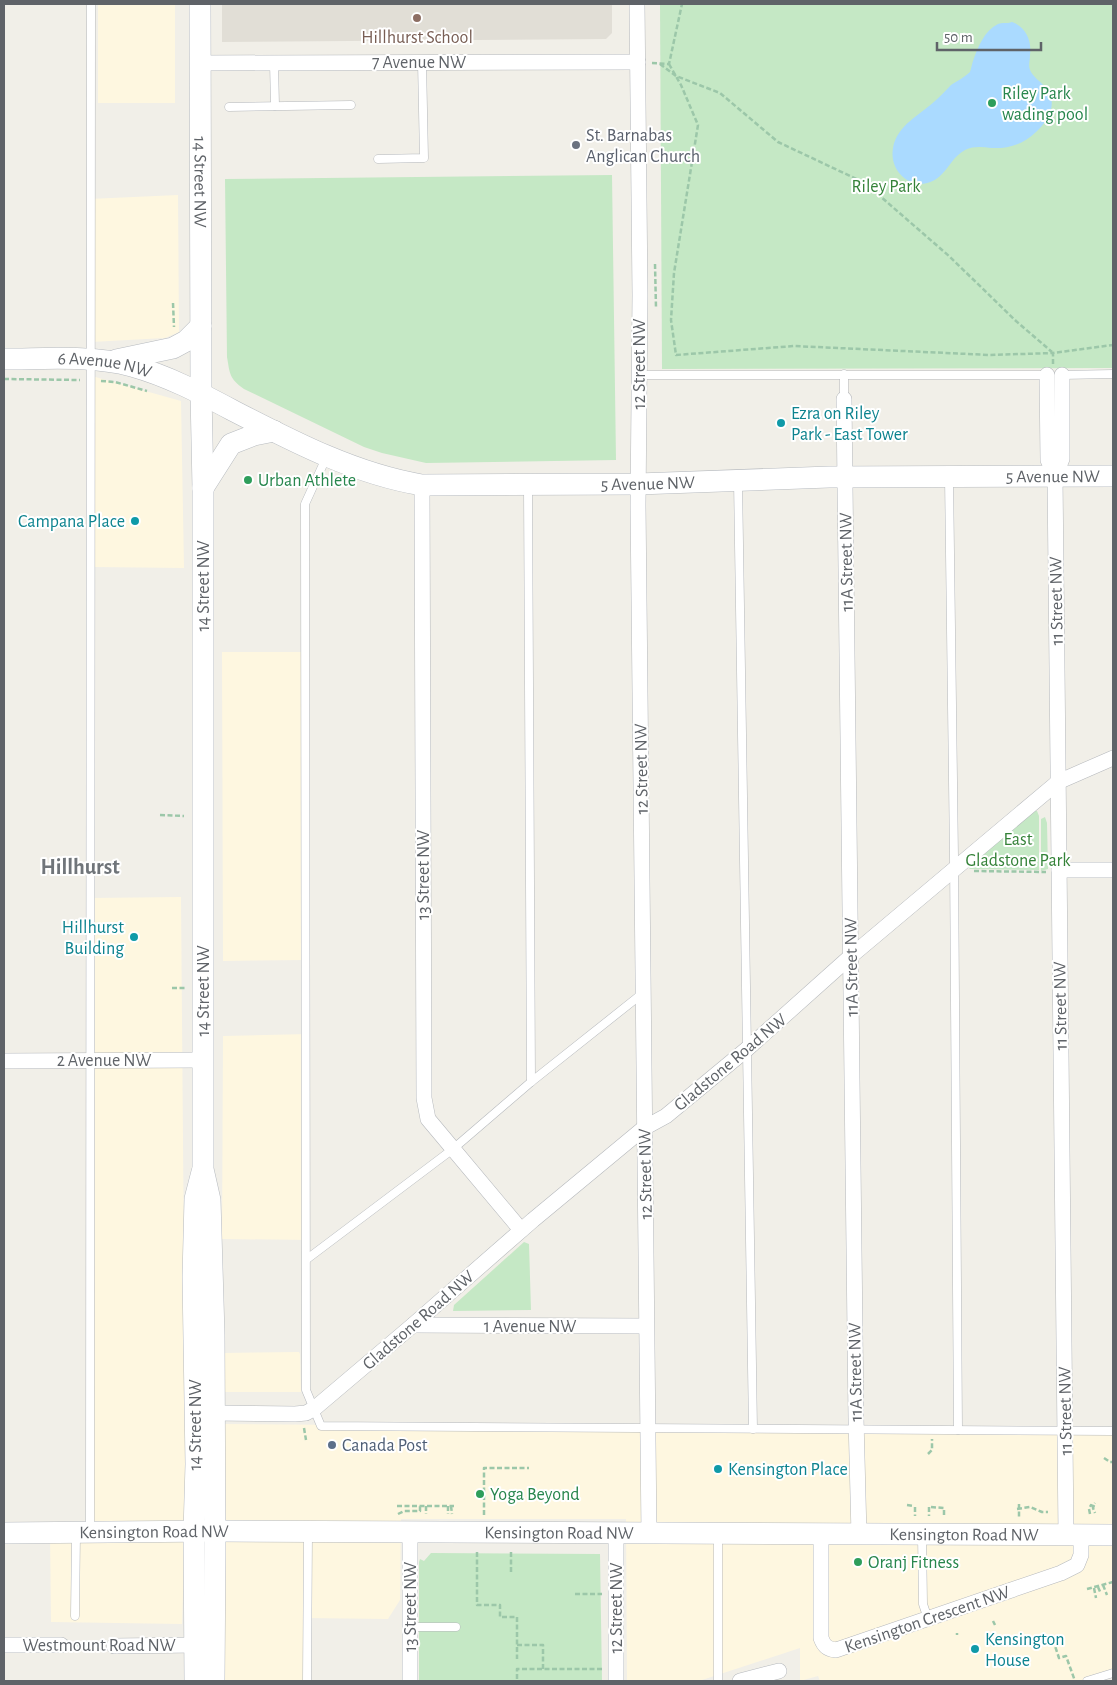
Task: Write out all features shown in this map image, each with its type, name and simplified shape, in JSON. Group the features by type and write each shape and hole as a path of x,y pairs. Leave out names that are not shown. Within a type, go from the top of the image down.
{"main road":[{"name":"14 Street NW","path":"200,4 200,393 203,488 203,1169 210,1200 215,1413 214,1681"},
{"path":"101,360 173,348 186,341 201,326"},
{"name":"6 Avenue NW","path":"4,359 101,360 153,373 200,393"},
{"name":"5 Avenue NW","path":"200,393 274,432 327,455 394,480 422,485 638,484 738,479 845,477 1113,476"},
{"path":"203,488 231,444 254,435 274,432"},
{"name":"14 Street NW","path":"195,1681 194,1532 196,1464 193,1277 195,1199 203,1169"},
{"name":"Kensington Road NW","path":"4,1533 215,1531 308,1533 859,1534 922,1522 1073,1535 1113,1535"}],"street":[{"name":"12 Street NW","path":"637,4 640,463 638,484 649,1534"},
{"name":"7 Avenue NW","path":"200,63 638,62"},
{"name":"11 Street NW","path":"1054,375 1048,460 1055,476 1058,782 1053,871 1065,1431 1073,1535"},
{"name":"11A Street NW","path":"844,399 856,1430 859,1534"},
{"name":"13 Street NW","path":"422,485 424,1098 428,1119 521,1230"},
{"name":"Gladstone Road NW","path":"215,1413 295,1414 306,1413 315,1408 521,1230 644,1128 666,1116 747,1049 851,956 959,869 1058,782 1113,758"},
{"path":"1053,871 1113,870"},
{"name":"2 Avenue NW","path":"4,1061 203,1060"},
{"name":"1 Avenue NW","path":"413,1325 646,1326"},
{"name":"13 Street NW","path":"410,1533 410,1681"},
{"name":"12 Street NW","path":"616,1534 616,1681"},
{"name":"Kensington Crescent NW","path":"821,1534 820,1638 829,1649 836,1650 844,1649 1061,1573 1076,1565 1081,1555 1073,1535"},
{"name":"Westmount Road NW","path":"4,1645 61,1645"},
{"name":"Westmount Road NW","path":"114,1646 195,1645"},
{"path":"740,1681 779,1671"}],"lane":[{"path":"75,1616 83,1532 101,360 91,4"},
{"path":"378,159 424,158 422,62"},
{"path":"274,63 275,106"},
{"path":"229,107 351,106"},
{"path":"639,374 1113,374"},
{"path":"844,374 844,399"},
{"path":"327,455 305,504 306,1390 322,1426 1113,1431"},
{"path":"949,477 959,869 958,1430"},
{"path":"738,479 753,1429"},
{"path":"528,484 531,1082"},
{"path":"306,1260 453,1149 531,1082 643,993"},
{"path":"922,1522 923,1604 928,1619"},
{"path":"307,1681 308,1533"},
{"path":"718,1534 718,1681"},
{"path":"410,1627 456,1627"},
{"path":"1088,1681 1113,1673"}],"path":[{"path":"682,4 669,64 698,125 674,273 671,320 676,356 794,346 990,355 1053,353 1113,345"},
{"path":"638,62 669,64"},
{"path":"660,64 675,75 720,93 778,142 865,183 949,256 1016,321 1053,353 1054,375"},
{"path":"173,303 174,330"},
{"path":"160,815 184,816"},
{"path":"959,869 1053,871"},
{"path":"172,988 185,988"},
{"path":"304,1426 306,1440"},
{"path":"928,1454 932,1450 932,1445"},
{"path":"1104,1458 1113,1462"},
{"path":"484,1514 484,1468 529,1468"},
{"path":"397,1506 438,1504 451,1506 450,1512"},
{"path":"1019,1504 1019,1517"},
{"path":"428,1505 428,1514"},
{"path":"907,1505 915,1506 922,1522"},
{"path":"1090,1514 1093,1505 1095,1513"},
{"path":"398,1514 404,1511 420,1511 420,1506"},
{"path":"1018,1509 1028,1506 1042,1512 1048,1512"},
{"path":"922,1522 930,1507 944,1508 944,1516"},
{"path":"476,1552 476,1605 501,1606 500,1617 517,1617 517,1658"},
{"path":"511,1552 511,1573"},
{"path":"1087,1589 1113,1582"},
{"path":"1103,1585 1107,1595"},
{"path":"1098,1587 1101,1594"},
{"path":"1094,1588 1096,1598"},
{"path":"575,1594 603,1594"},
{"path":"993,1621 995,1625"},
{"path":"1053,1640 1059,1658 1066,1656 1075,1681"},
{"name":"Westmount Road NW","path":"61,1645 114,1646"},
{"path":"517,1645 543,1645 543,1669"},
{"path":"517,1680 517,1669 604,1669"}],"shaded area":[{"path":"98,4 175,4 175,103 98,103"},
{"name":"Hillhurst School","path":"222,4 612,4 612,33 606,39 222,42"},
{"path":"178,195 179,332 165,338 91,342 89,199"},
{"path":"92,376 181,401 184,568 93,567"},
{"path":"222,652 308,652 305,960 223,961"},
{"path":"181,897 186,1507 182,1624 51,1622 50,1532 89,1531 90,898"},
{"path":"309,1034 310,1240 222,1239 223,1036"},
{"path":"299,1352 301,1392 223,1392 223,1353"},
{"path":"220,1424 1113,1431 1113,1674 1091,1681 820,1681 818,1676 800,1681 800,1648 699,1681 627,1681 626,1519 401,1519 400,1600 388,1619 304,1618 304,1681 220,1681"}],"green space":[{"name":"Riley Park","path":"660,4 1113,4 1113,368 662,369"},
{"path":"612,175 616,460 426,463 364,447 244,389 235,382 231,375 227,357 225,179"},
{"name":"East Gladstone Park","path":"1033,811 1037,811 1039,816 1039,870 970,869 967,866"},
{"path":"1045,817 1047,823 1048,869 1041,871 1041,819"},
{"path":"524,1242 529,1244 531,1310 453,1311 454,1305"},
{"path":"431,1553 600,1554 602,1681 419,1681 419,1562 420,1559 424,1561"}],"water":[{"name":"Riley Park wading pool","path":"1012,22 1021,27 1027,35 1030,45 1030,70 1045,87 1051,99 1051,111 1045,122 1026,140 1010,147 975,147 965,150 933,181 924,184 907,180 895,167 893,158 893,148 899,133 951,85 970,72 979,45 993,27 1001,23"}],"place":[{"name":"Hillhurst School","path":"417,18"},
{"name":"Riley Park wading pool","path":"992,103"},
{"name":"St. Barnabas Anglican Church","path":"576,145"},
{"name":"Ezra on Riley Park - East Tower","path":"781,423"},
{"name":"Urban Athlete","path":"248,480"},
{"name":"Campana Place","path":"135,521"},
{"name":"Hillhurst Building","path":"134,937"},
{"name":"Canada Post","path":"332,1445"},
{"name":"Kensington Place","path":"718,1469"},
{"name":"Yoga Beyond","path":"480,1494"},
{"name":"Oranj Fitness","path":"858,1562"},
{"name":"Kensington House","path":"975,1649"}],"district":[{"name":"Hillhurst","path":"80,866"}]}
